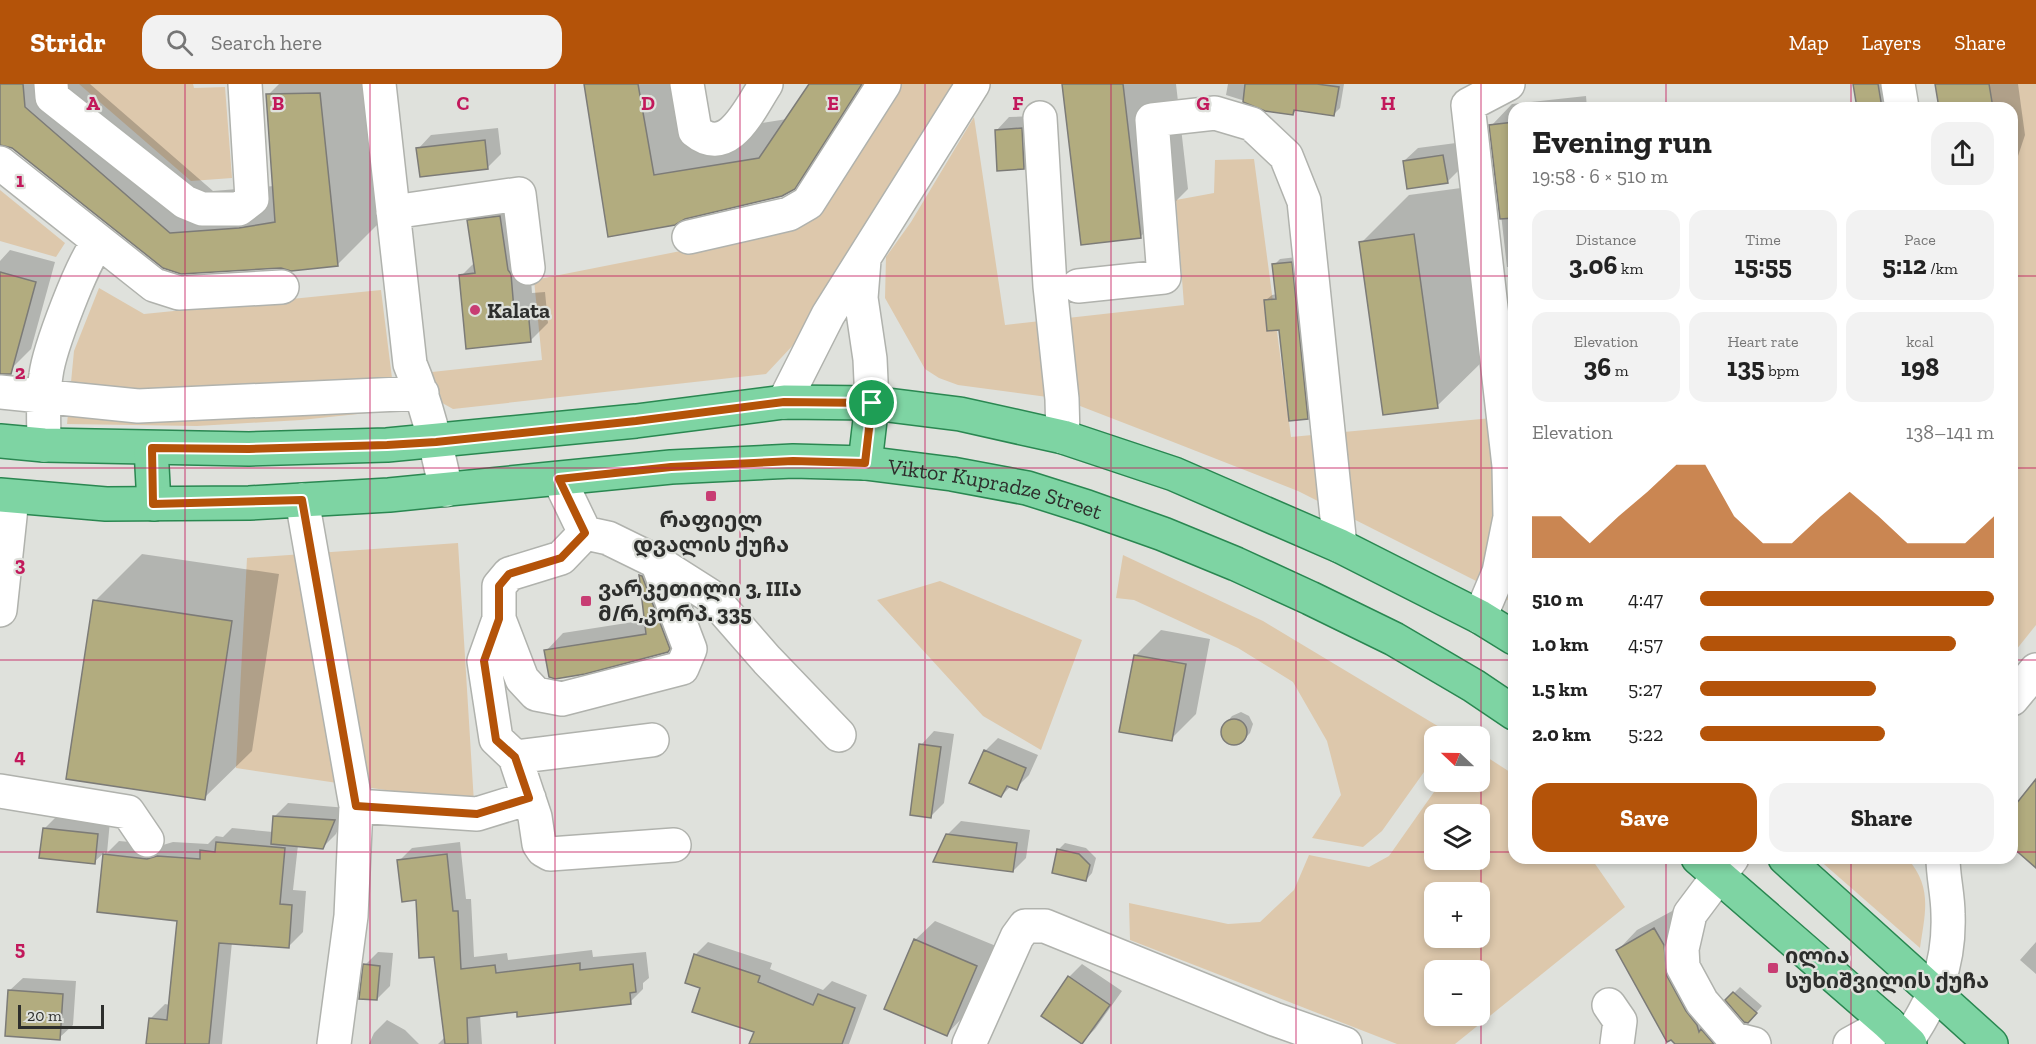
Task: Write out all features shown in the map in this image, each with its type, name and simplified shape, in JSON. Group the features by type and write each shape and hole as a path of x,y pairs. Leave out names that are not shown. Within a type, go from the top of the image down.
{"main road":[{"path":"0,441 44,445 152,448 249,449 387,445 636,421 784,402 872,403 960,414 1063,436 1174,474 1340,546 1480,617 1508,634"},
{"path":"865,463 872,403"},
{"path":"152,448 153,504"},
{"name":"Viktor Kupradze Street","path":"6,496 106,504 302,500 446,490 671,467 793,461 865,463 952,474 1028,488 1163,534 1300,593 1394,639 1508,709"},
{"path":"1716,864 1903,1038"},
{"path":"1792,864 1991,1044"}],"street":[{"path":"51,84 52,97 185,202 202,209 239,209 252,199 245,84"},
{"path":"379,84 410,364 422,393 436,442 446,490"},
{"path":"687,84 694,131 703,138 715,140 732,134 766,84"},
{"path":"689,237 789,214 808,203 884,84"},
{"path":"784,402 828,315 973,84"},
{"path":"1508,84 1468,105 1508,467"},
{"path":"1898,84 1901,102"},
{"path":"1078,286 1164,277 1152,120 1215,113 1252,124 1286,156 1304,201 1340,546"},
{"path":"1040,118 1050,286 1062,399 1063,436"},
{"path":"0,163 154,285 165,290 178,293 282,287"},
{"path":"393,212 519,194 528,268"},
{"path":"44,445 45,376 50,356 88,257 99,242"},
{"path":"864,258 861,298 870,359 872,403"},
{"path":"0,392 138,406 422,393"},
{"path":"559,479 585,533"},
{"path":"0,610 6,496"},
{"path":"302,500 356,806 351,916 334,1044"},
{"path":"1480,617 1499,572 1508,528"},
{"path":"585,533 608,538 657,562 712,597 767,660 839,735"},
{"path":"585,533 561,558 509,574 499,586 499,619 484,661 496,740 515,757 535,817 539,844 543,850 550,854 674,845"},
{"path":"499,619 522,680 536,694 562,699 682,668 690,649 657,562"},
{"path":"515,757 652,740"},
{"path":"0,791 128,812 147,840"},
{"path":"356,806 477,814 529,798"},
{"path":"1716,864 1690,914 1682,949 1683,967 1702,1002 1734,1039 1754,1044"},
{"path":"1850,1044 1903,1038 1935,994 1943,968 1948,913 1939,864"},
{"path":"969,1044 1017,938 1025,926 1045,926 1269,1032 1345,1044"},
{"path":"1610,1005 1620,1021 1617,1044"}],"shaded area":[{"path":"79,84 193,84 194,88 225,87 232,178 191,181"},
{"path":"898,84 959,84 796,342 766,374 453,409 437,400 432,372 542,360 534,280 792,229"},
{"path":"1982,84 2036,84 2036,625 2018,648 2018,102 1984,102"},
{"path":"974,117 1005,325 1184,305 1176,200 1214,193 1215,160 1254,159 1291,437 1508,416 1508,600 1492,589 1298,491 1062,399 958,385 939,378 925,369 885,298 886,257 911,222"},
{"path":"0,190 65,243 56,257 0,241"},
{"path":"99,288 144,314 381,290 396,410 301,420 197,426 67,424 74,351"},
{"path":"458,543 474,803 236,768 247,558"},
{"path":"1123,555 1263,621 1438,726 1424,726 1424,772 1382,831 1363,847 1312,838 1341,795 1327,741 1293,682 1238,648 1134,600 1116,598"},
{"path":"940,581 1082,640 1041,750 983,716 877,600"},
{"path":"1490,759 1508,771 1508,864 1595,864 1625,907 1490,1016 1490,960 1424,960 1424,1026 1477,1026 1455,1044 1397,1044 1130,940 1129,903 1228,924 1260,922 1294,890 1309,855 1369,867 1389,856 1424,806 1424,870 1490,870 1490,804 1426,804 1434,792 1490,792"},
{"path":"1824,864 1911,864 1921,879 1924,890 1925,912 1920,948"}],"building":[{"path":"0,84 23,84 25,107 170,233 239,228 275,222 266,94 320,93 338,266 291,271 281,268 181,274 163,268 12,148 0,145"},
{"path":"584,84 638,84 654,175 759,158 809,84 862,84 795,189 782,196 685,219 675,225 608,237"},
{"path":"1062,84 1123,84 1141,238 1081,245"},
{"path":"1245,84 1317,84 1339,87 1334,116 1294,110 1293,115 1265,111 1243,102"},
{"path":"1853,84 1878,84 1881,102 1856,102"},
{"path":"1935,84 1989,84 1992,102 1938,102"},
{"path":"1508,123 1508,218 1500,219 1489,125"},
{"path":"1022,128 1024,169 997,171 995,130"},
{"path":"485,140 488,169 420,177 416,148"},
{"path":"1443,155 1448,183 1407,189 1403,161"},
{"path":"500,216 508,270 511,274 514,310 528,309 531,342 466,349 459,275 475,273 467,220"},
{"path":"1414,234 1438,408 1383,415 1359,242"},
{"path":"1292,262 1308,419 1289,421 1279,330 1267,331 1264,300 1276,299 1272,264"},
{"path":"0,272 36,282 11,374 0,374"},
{"path":"639,575 642,576 670,649 668,652 585,674 555,679 549,677 544,650 646,634"},
{"path":"93,600 232,621 205,800 66,779"},
{"path":"1134,655 1186,664 1172,741 1119,732"},
{"path":"1234,719 1243,723 1247,732 1243,741 1234,745 1225,741 1221,732 1225,723"},
{"path":"919,744 941,747 931,818 910,815"},
{"path":"984,750 1026,768 1017,790 1007,786 1001,797 969,783"},
{"path":"2036,779 2036,868 2018,852 2018,802"},
{"path":"273,816 335,820 323,849 271,844"},
{"path":"43,828 98,834 95,864 39,858"},
{"path":"946,834 1017,843 1013,872 933,862"},
{"path":"216,842 285,848 280,904 292,905 289,948 219,943 209,1044 146,1044 149,1018 167,1020 177,921 97,912 103,854 147,859 157,856 200,859 200,850 215,852"},
{"path":"1057,849 1079,854 1090,865 1086,881 1052,873"},
{"path":"447,854 453,911 458,911 461,969 495,965 496,973 580,963 580,970 633,964 636,992 630,993 631,1004 517,1017 517,1012 467,1018 468,1044 445,1044 434,957 419,958 416,900 402,902 397,860"},
{"path":"1654,928 1664,945 1667,976 1699,1032 1701,1029 1714,1044 1675,1044 1671,1040 1667,1042 1616,950"},
{"path":"914,939 977,966 947,1036 884,1009"},
{"path":"694,954 760,976 758,982 813,1005 818,994 855,1008 842,1044 749,1044 754,1032 692,1012 700,988 685,983"},
{"path":"363,964 380,966 377,1000 359,999"},
{"path":"1068,976 1110,1005 1082,1044 1041,1016"},
{"path":"8,990 63,994 60,1040 5,1036"},
{"path":"1733,992 1757,1013 1748,1023 1744,1022 1725,1000"}],"place":[{"name":"Kalata","path":"475,310"},
{"name":"რაფიელ დვალის ქუჩა","path":"711,496"},
{"name":"ვარკეთილი 3, IIIა მ/რ,კორპ. 335","path":"586,601"},
{"name":"ილია სუხიშვილის ქუჩა","path":"1773,968"}],"route":[{"path":"784,402 872,403 865,463 793,461 671,467 559,479 585,533 561,558 509,574 499,586 499,619 484,661 496,740 515,757 529,798 477,814 356,806 302,500 153,504 152,448 249,449 436,442 636,421 784,402"}]}
